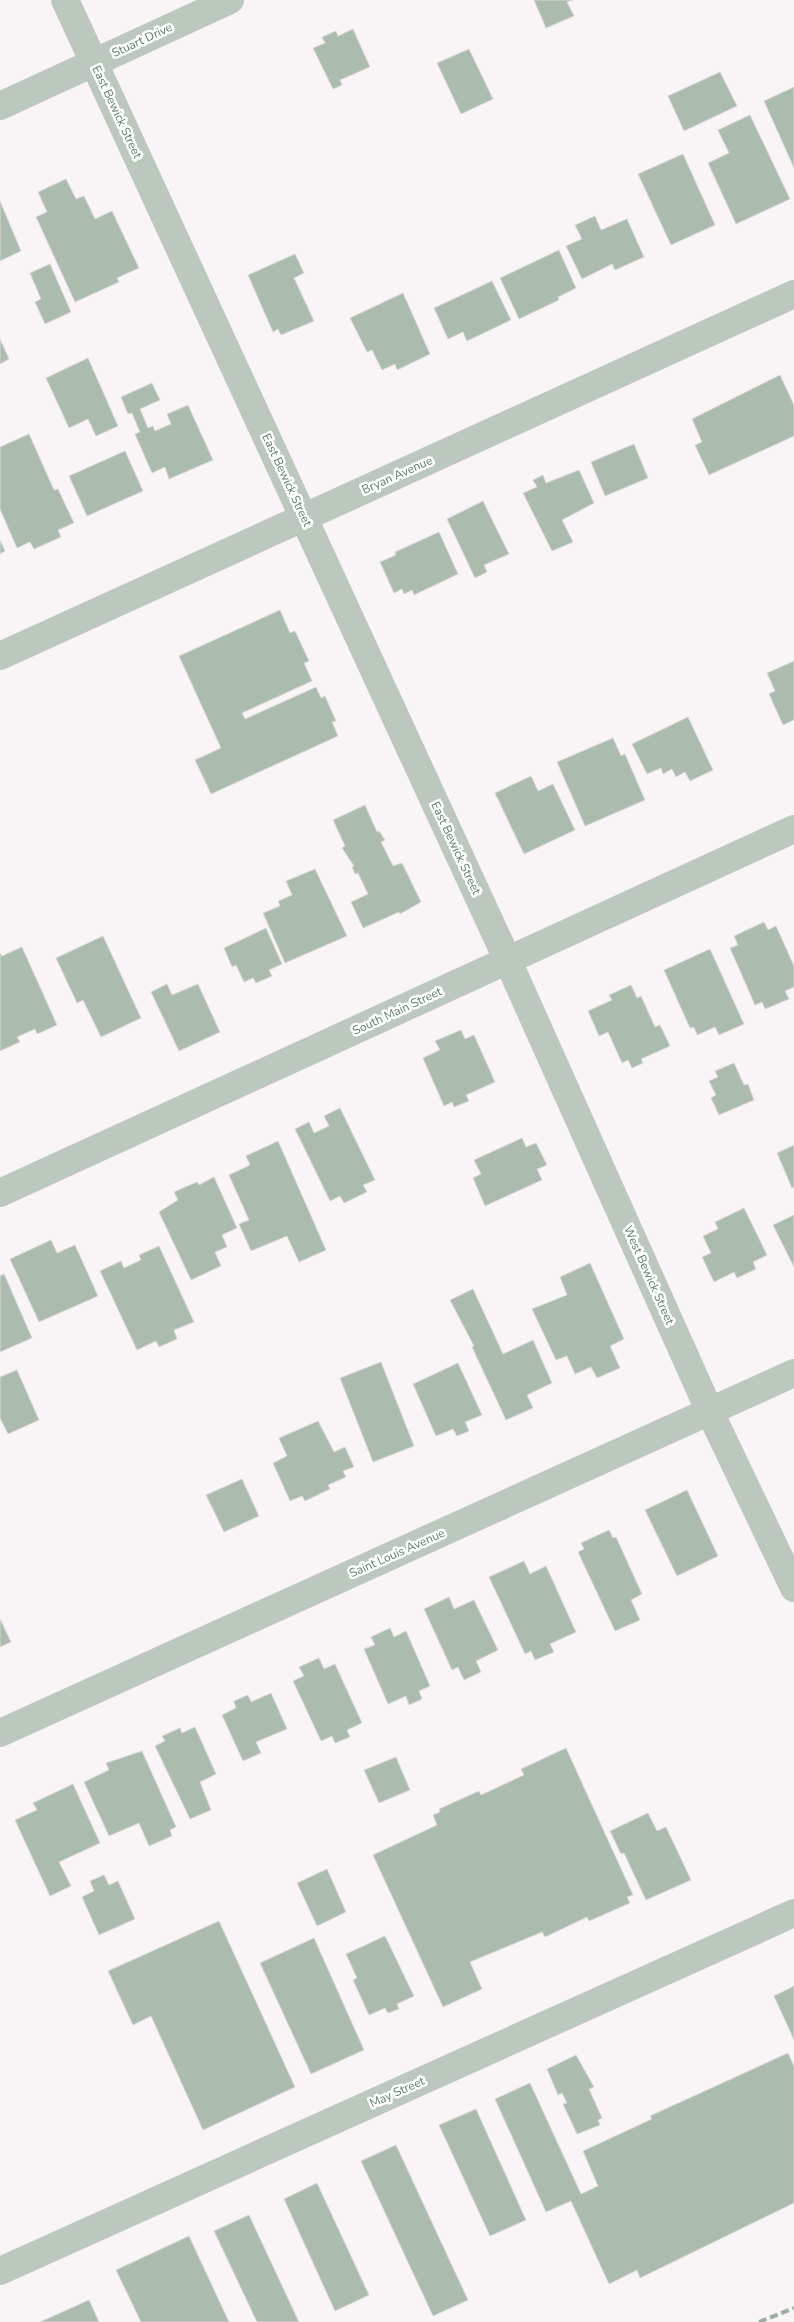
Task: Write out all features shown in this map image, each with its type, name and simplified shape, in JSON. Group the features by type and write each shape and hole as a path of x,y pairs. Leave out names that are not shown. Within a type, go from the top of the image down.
{"street":[{"name":"East Bewick Street","path":"65,0 508,961"},
{"name":"Stuart Drive","path":"0,106 230,0"},
{"name":"Bryan Avenue","path":"0,656 794,294"},
{"name":"South Main Street","path":"0,1193 794,829"},
{"name":"West Bewick Street","path":"508,961 710,1412 794,1588"},
{"name":"Saint Louis Avenue","path":"0,1733 794,1373"},
{"name":"May Street","path":"2,2266 794,1913"}],"building":[{"path":"534,0 573,0 567,2 574,16 546,28"},
{"path":"353,29 370,67 340,80 342,85 333,89 313,48 325,43 322,37 336,31 338,36"},
{"path":"469,49 493,99 461,114 437,63"},
{"path":"720,72 737,106 684,131 668,96"},
{"path":"794,87 794,168 764,101"},
{"path":"750,115 790,199 736,224 708,163 729,153 718,130"},
{"path":"683,154 715,225 671,245 638,174"},
{"path":"66,179 76,199 84,196 95,219 112,211 139,268 117,278 119,282 75,302 36,217 47,212 38,192"},
{"path":"0,201 21,251 0,261"},
{"path":"595,216 601,230 627,219 644,257 615,270 612,264 582,279 566,246 582,239 575,225"},
{"path":"559,250 576,288 558,297 559,300 519,319 500,278"},
{"path":"295,254 304,273 294,278 314,321 281,335 278,329 273,332 248,275"},
{"path":"50,264 71,312 45,324 35,302 41,299 30,273"},
{"path":"492,281 511,320 467,341 463,332 448,339 434,308"},
{"path":"403,293 430,354 397,370 395,364 382,370 372,350 367,352 350,318"},
{"path":"0,339 9,359 0,364"},
{"path":"88,358 118,426 96,436 88,419 69,428 46,378"},
{"path":"780,375 794,405 794,436 709,475 695,445 702,442 692,419"},
{"path":"152,383 160,400 140,409 148,428 153,426 155,431 171,424 167,414 188,405 213,460 169,479 165,467 152,473 135,434 140,432 132,413 128,414 121,397"},
{"path":"29,434 54,490 58,489 74,523 58,530 61,537 34,549 30,542 17,548 0,509 0,447"},
{"path":"634,444 648,478 605,496 591,462"},
{"path":"125,451 143,491 87,516 69,476"},
{"path":"579,470 594,503 562,520 573,542 552,551 523,493 537,487 533,480 543,475 546,483"},
{"path":"483,501 509,554 484,565 487,572 475,578 447,519"},
{"path":"439,532 458,574 414,595 412,590 404,594 402,589 394,593 380,562 396,555 395,552"},
{"path":"0,540 5,551 0,554"},
{"path":"280,610 290,633 295,631 309,661 304,663 312,681 242,713 245,719 316,687 321,698 325,696 336,721 332,722 338,736 211,794 195,760 221,748 179,656"},
{"path":"794,661 794,720 783,725 769,694 775,691 767,673"},
{"path":"688,717 713,770 690,781 685,772 676,777 672,769 663,774 661,768 647,774 632,744"},
{"path":"613,738 621,756 625,754 645,800 585,826 557,762"},
{"path":"531,776 538,791 553,784 575,830 524,854 495,793"},
{"path":"365,805 377,832 379,831 385,840 381,842 393,866 402,863 421,902 400,914 399,912 363,928 351,902 368,894 358,873 355,874 352,867 354,866 342,848 345,846 333,820"},
{"path":"315,869 347,936 285,963 263,913 280,906 278,901 292,895 286,881"},
{"path":"764,922 768,930 776,926 794,966 794,987 785,991 789,999 765,1009 762,1002 755,1005 730,948 738,945 734,936"},
{"path":"266,928 282,964 269,970 272,976 256,983 253,978 244,982 236,965 232,967 224,948"},
{"path":"103,936 141,1018 101,1037 83,1000 77,1003 56,958"},
{"path":"22,947 57,1025 37,1034 35,1029 17,1037 20,1042 0,1051 0,953 2,956"},
{"path":"710,949 744,1024 719,1035 715,1027 697,1035 694,1027 690,1028 664,970"},
{"path":"167,984 172,995 198,984 220,1032 179,1051 151,992"},
{"path":"631,985 637,998 641,996 655,1027 660,1025 670,1046 641,1059 643,1063 632,1068 628,1060 622,1063 608,1032 599,1036 588,1011 612,1000 609,995"},
{"path":"461,1030 465,1039 474,1035 495,1082 466,1095 469,1101 454,1107 452,1102 444,1106 423,1058 440,1050 435,1041"},
{"path":"734,1063 744,1085 748,1084 754,1100 719,1115 711,1098 716,1095 709,1081 718,1077 715,1071"},
{"path":"340,1108 375,1180 363,1185 367,1192 344,1203 340,1196 330,1201 295,1129 309,1122 314,1133 329,1126 324,1116"},
{"path":"522,1138 526,1147 536,1143 547,1165 537,1169 542,1180 485,1206 473,1178 481,1174 474,1160"},
{"path":"278,1141 326,1250 299,1262 287,1236 251,1251 239,1224 249,1220 229,1175 250,1165 246,1156"},
{"path":"794,1145 794,1187 792,1188 777,1153"},
{"path":"214,1177 237,1228 222,1235 227,1247 215,1252 221,1266 191,1280 159,1212 178,1200 174,1192 197,1182 199,1185"},
{"path":"744,1208 767,1255 753,1262 756,1269 737,1278 734,1272 714,1282 702,1257 711,1253 703,1236 718,1229 715,1222"},
{"path":"794,1215 794,1267 773,1225"},
{"path":"51,1240 57,1253 75,1245 98,1296 39,1322 10,1259"},
{"path":"159,1246 194,1322 174,1330 177,1339 159,1347 156,1341 137,1350 100,1271 121,1261 124,1268 141,1260 139,1255"},
{"path":"590,1263 624,1339 610,1346 620,1368 597,1378 591,1367 575,1374 567,1356 556,1360 532,1309 567,1295 560,1277"},
{"path":"4,1274 32,1338 0,1352 0,1276"},
{"path":"473,1289 503,1354 533,1340 552,1383 527,1395 533,1408 506,1420 472,1347 474,1346 450,1300"},
{"path":"381,1362 414,1446 373,1462 340,1378"},
{"path":"458,1363 482,1415 465,1422 469,1431 457,1436 453,1429 436,1436 413,1384"},
{"path":"17,1370 39,1420 8,1434 0,1418 0,1377"},
{"path":"318,1421 334,1452 345,1447 354,1467 343,1471 346,1477 328,1485 330,1489 305,1501 302,1496 290,1501 273,1463 287,1456 279,1438"},
{"path":"242,1479 259,1516 224,1532 206,1495"},
{"path":"687,1490 718,1556 677,1576 645,1510"},
{"path":"609,1530 613,1538 616,1537 642,1594 631,1600 640,1620 615,1631 578,1552 584,1549 581,1543"},
{"path":"524,1561 530,1574 546,1566 576,1632 550,1644 554,1652 535,1660 531,1651 525,1654 489,1577"},
{"path":"449,1597 454,1609 474,1600 498,1650 476,1661 481,1672 464,1680 458,1667 452,1670 424,1609"},
{"path":"0,1619 11,1642 0,1647"},
{"path":"390,1628 394,1637 406,1631 430,1686 419,1691 422,1699 409,1705 406,1696 388,1704 364,1649 375,1645 371,1637"},
{"path":"319,1658 324,1669 335,1664 362,1723 347,1730 350,1737 335,1743 332,1736 321,1741 293,1681 304,1676 299,1667"},
{"path":"271,1693 287,1729 256,1742 261,1753 243,1761 222,1715 236,1708 234,1701 248,1695 251,1702"},
{"path":"195,1727 216,1774 200,1782 211,1810 190,1819 155,1746 165,1741 162,1736 180,1728 182,1733"},
{"path":"566,1748 633,1895 627,1897 630,1903 589,1921 587,1917 545,1937 542,1932 470,1962 482,1989 443,2007 373,1855 437,1825 433,1815 440,1812 439,1809 479,1791 481,1795 524,1775 521,1769"},
{"path":"142,1751 176,1827 170,1830 172,1836 149,1846 139,1823 109,1836 84,1782 109,1770 106,1763"},
{"path":"396,1757 410,1790 379,1803 364,1770"},
{"path":"73,1784 100,1843 59,1862 71,1886 50,1896 15,1820 37,1810 33,1803"},
{"path":"648,1813 657,1831 666,1827 691,1880 646,1900 624,1853 621,1854 610,1831"},
{"path":"327,1869 346,1912 317,1926 297,1883"},
{"path":"104,1875 109,1885 118,1881 135,1919 99,1935 82,1897 94,1891 90,1881"},
{"path":"219,1921 295,2087 203,2130 151,2016 133,2025 108,1971"},
{"path":"385,1936 414,1996 397,2004 399,2009 388,2013 385,2008 369,2015 353,1980 357,1978 346,1954"},
{"path":"314,1938 364,2050 311,2074 260,1963"},
{"path":"794,1986 794,2040 774,1996"},
{"path":"788,2053 794,2066 794,2203 640,2278 637,2270 609,2284 571,2201 546,2212 495,2099 530,2083 581,2194 598,2186 583,2151 652,2119 650,2116"},
{"path":"576,2055 594,2087 589,2089 602,2118 598,2120 600,2125 577,2134 563,2104 567,2103 562,2093 558,2095 547,2069"},
{"path":"476,2109 526,2220 490,2236 439,2125"},
{"path":"396,2145 468,2300 433,2316 361,2161"},
{"path":"317,2183 369,2295 335,2311 284,2199"},
{"path":"249,2215 299,2322 257,2322 214,2231"},
{"path":"189,2236 229,2322 141,2322 116,2270"},
{"path":"89,2300 99,2322 40,2322"}],"railway":[{"path":"759,2322 794,2308"}]}
